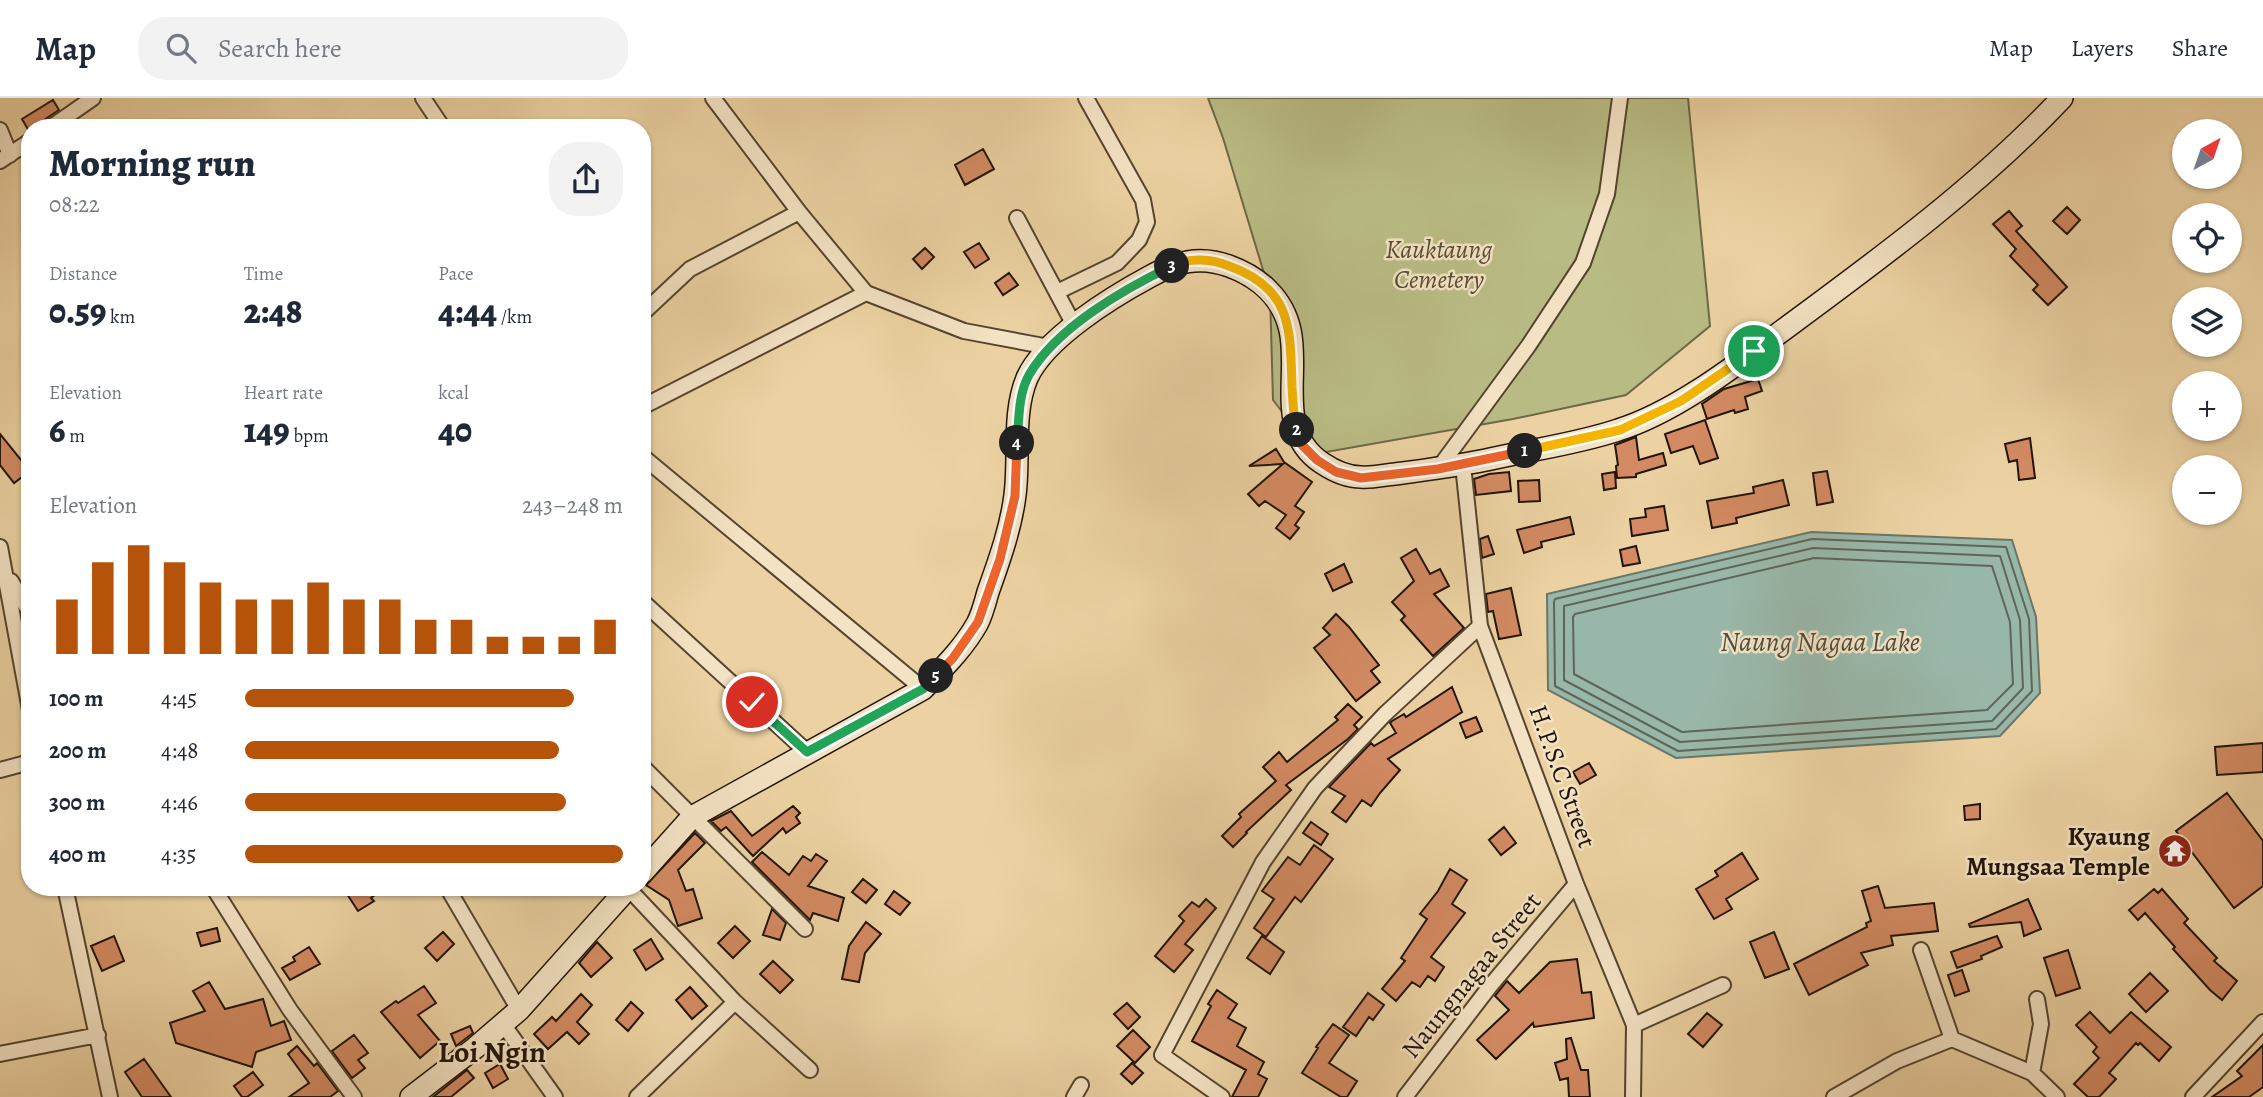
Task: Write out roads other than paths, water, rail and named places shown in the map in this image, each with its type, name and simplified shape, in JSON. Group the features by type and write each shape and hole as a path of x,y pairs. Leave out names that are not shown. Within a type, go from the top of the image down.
{"street":[{"path":"63,119 93,98"},
{"path":"423,98 437,119"},
{"path":"713,98 799,212 866,293 964,331 1049,347"},
{"path":"1057,292 1117,263 1139,240 1147,222 1143,200 1086,98"},
{"path":"1438,469 1529,345 1583,263 1607,194 1620,98"},
{"path":"651,863 692,817 923,689 953,658 978,622 1000,559 1015,496 1019,412 1027,377 1049,347 1074,325 1148,277 1182,261 1217,261 1246,272 1266,286 1280,305 1290,330 1294,412 1302,445 1317,460 1336,472 1361,478 1463,465 1620,430 1681,401 1899,244 2027,135 2063,98"},
{"path":"0,130 5,158 21,147"},
{"path":"651,306 690,270 799,212"},
{"path":"1017,218 1074,325"},
{"path":"651,401 866,293"},
{"path":"651,463 923,689"},
{"name":"H.P.S.C Street","path":"1463,465 1480,626 1576,884 1634,1025 1633,1097"},
{"path":"0,547 21,660"},
{"path":"5,571 21,598"},
{"path":"651,609 807,752"},
{"path":"1222,1097 1162,1055 1263,862 1315,788 1385,714 1480,626"},
{"path":"0,771 21,765"},
{"path":"651,775 805,929"},
{"name":"Naungnagaa Street","path":"1405,1097 1491,985 1576,884"},
{"path":"67,896 110,1097"},
{"path":"219,896 290,1010 354,1097"},
{"path":"450,896 511,1017 555,1097"},
{"path":"411,1097 511,1017 622,896"},
{"path":"636,896 735,1002 810,1070"},
{"path":"1921,950 1952,1039"},
{"path":"1634,1025 1723,985"},
{"path":"2032,1073 2041,1024 2037,999"},
{"path":"637,1097 735,1002"},
{"path":"2193,1097 2263,1022"},
{"path":"0,1054 98,1035"},
{"path":"1834,1097 1897,1061 1952,1039 2032,1073 2057,1097"}],"water":[{"name":"Naung Nagaa Lake","path":"1811,532 2012,540 2036,617 2040,693 2000,736 1676,758 1548,690 1547,594"}],"place":[{"name":"Kyaung Mungsaa Temple","path":"2175,851"}],"district":[{"name":"Loi Ngin","path":"492,1052"}],"park label":[{"name":"Kauktaung Cemetery","path":"1439,264"}]}
